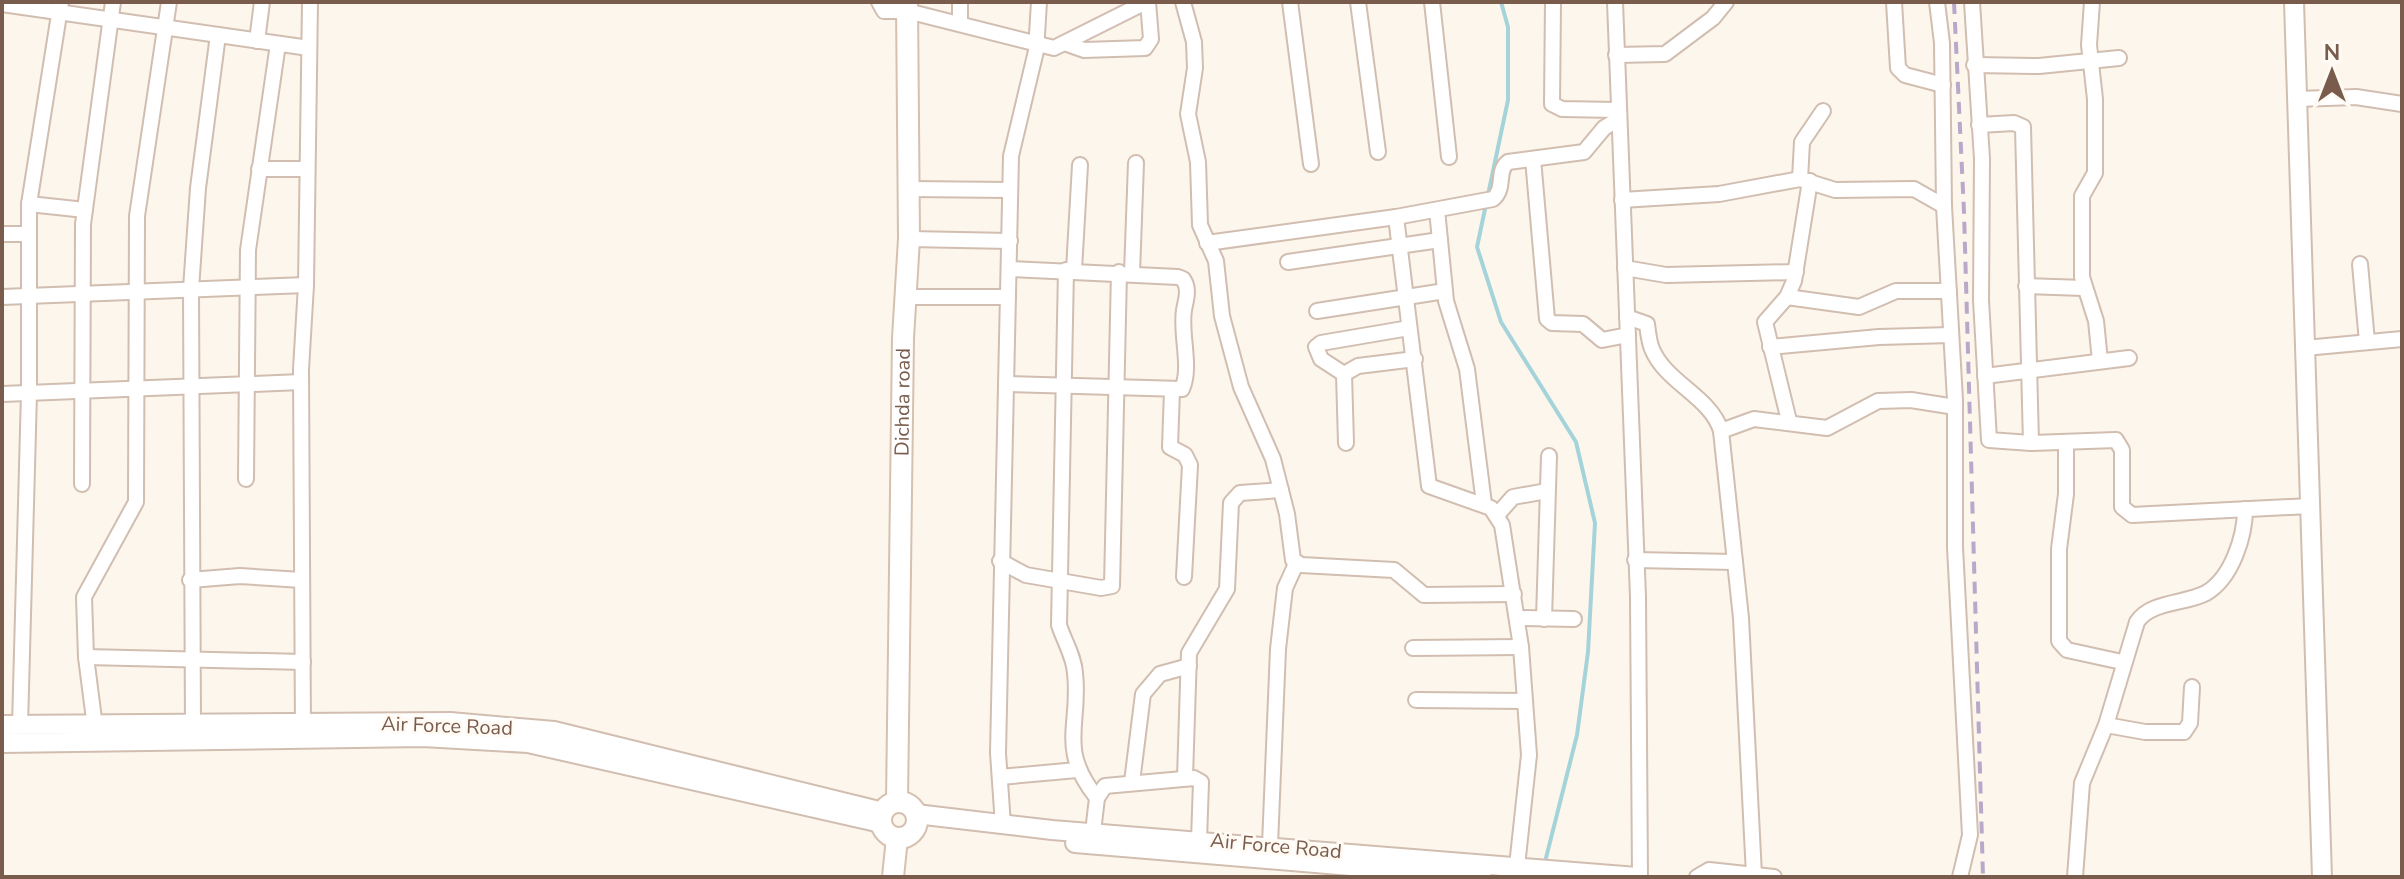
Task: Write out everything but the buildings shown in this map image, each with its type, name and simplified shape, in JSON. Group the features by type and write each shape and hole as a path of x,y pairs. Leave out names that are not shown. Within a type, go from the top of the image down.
{"main road":[{"name":"Dichda road","path":"887,813 909,239 907,6"},
{"path":"908,805 916,820 909,835 890,836 887,813 908,805"},
{"path":"893,877 897,838"}],"street":[{"path":"82,484 85,210 113,2"},
{"path":"95,727 86,657 84,597 136,502 137,216 169,2"},
{"path":"257,41 262,2"},
{"path":"303,731 301,382 306,285 310,2"},
{"path":"879,2 884,11 907,6 993,35 1054,48 1067,44 1115,9 1147,2 1151,39 1145,48 1084,50 1067,44"},
{"path":"960,2 960,23"},
{"path":"1003,825 1000,777 1000,561 1009,190 1012,148 1036,44 1039,2"},
{"path":"1183,2 1194,42 1195,68 1188,114 1198,162 1200,225 1216,261 1222,316 1241,387 1270,451 1281,490 1290,555 1296,564"},
{"path":"1290,2 1311,164"},
{"path":"1358,2 1378,152"},
{"path":"1432,2 1449,157"},
{"path":"1553,2 1552,104 1562,109 1617,115"},
{"path":"1615,2 1635,560 1638,877"},
{"path":"1616,55 1665,54 1713,18 1726,2"},
{"path":"1894,2 1898,68 1905,75 1943,85"},
{"path":"1937,2 1955,407 1955,560 1970,835 1960,877"},
{"path":"1972,2 1989,440 2031,443 2110,440 2120,443 2125,513 2310,506"},
{"path":"2092,2 2090,60 2095,99 2095,173 2082,196 2084,288 2096,321 2100,361"},
{"path":"2294,2 2322,877"},
{"path":"2,4 60,6 110,19 309,48"},
{"path":"11,726 29,393 29,204 60,6"},
{"path":"193,725 191,289 198,188 218,35"},
{"path":"246,479 247,287 259,169 278,44"},
{"path":"1974,65 2039,66 2119,58"},
{"path":"2297,99 2356,97 2402,104"},
{"path":"1789,421 1765,322 1787,297 1796,272 1805,180 1802,142 1823,111"},
{"path":"1207,243 1396,217 1493,199 1501,189 1503,165 1584,152 1617,115"},
{"path":"1979,125 2014,123 2023,127 2031,443"},
{"path":"1533,159 1547,319 1552,323 1583,324 1602,340 1628,335"},
{"path":"1000,561 1026,575 1061,582 1108,588 1114,580 1117,388 1136,163"},
{"path":"1080,165 1063,386 1059,625 1076,673 1071,733 1077,770 1097,798"},
{"path":"259,169 307,169"},
{"path":"1622,200 1719,194 1805,180 1835,190 1914,189 1944,206"},
{"path":"909,189 1009,190"},
{"path":"29,204 85,210"},
{"path":"1437,210 1445,291 1467,369 1484,504"},
{"path":"1396,217 1429,486 1484,504 1498,514 1514,594 1529,766 1517,866"},
{"path":"2,234 29,234"},
{"path":"909,239 1010,241"},
{"path":"1288,262 1440,240"},
{"path":"2360,264 2367,342"},
{"path":"1625,268 1666,275 1796,272"},
{"path":"1006,384 1172,390 1182,389 1185,384 1182,325 1187,283 1178,277 1009,269"},
{"path":"2,297 306,285"},
{"path":"2026,286 2084,288"},
{"path":"1317,311 1445,291"},
{"path":"1787,297 1859,307 1896,291 1949,291"},
{"path":"906,297 1008,297"},
{"path":"1627,317 1647,324 1654,353 1681,386 1714,414 1721,431 1741,618 1754,875"},
{"path":"1344,374 1321,359 1316,347 1321,343 1409,328"},
{"path":"1770,347 1951,335"},
{"path":"2305,348 2402,339"},
{"path":"1985,376 2129,358"},
{"path":"1344,374 1358,366 1415,359"},
{"path":"1344,374 1346,443"},
{"path":"2,394 301,382"},
{"path":"1172,390 1170,447 1185,455 1190,465 1184,577"},
{"path":"1721,431 1754,419 1827,428 1878,401 1911,400 1955,407"},
{"path":"2066,442 2066,494 2059,549 2059,641 2067,650 2122,662"},
{"path":"1544,619 1549,456"},
{"path":"1185,777 1192,645 1227,589 1231,503 1240,493 1281,490"},
{"path":"1498,514 1513,497 1547,491"},
{"path":"2075,877 2082,783 2106,725 2122,662 2141,615 2205,594 2218,581 2244,539 2245,509"},
{"path":"1635,560 1735,562"},
{"path":"1296,564 1394,570 1424,595 1514,594"},
{"path":"1270,845 1278,649 1285,588 1296,564"},
{"path":"190,580 240,576 302,580"},
{"path":"1517,618 1574,619"},
{"path":"1413,648 1521,647"},
{"path":"86,657 303,662"},
{"path":"1132,782 1143,694 1160,674 1189,666"},
{"path":"2106,725 2145,732 2184,732 2190,723 2192,687"},
{"path":"1416,700 1525,701"},
{"name":"Air Force Road","path":"11,726 193,725 541,745 887,813"},
{"name":"Air Force Road","path":"2,743 303,731"},
{"path":"1000,777 1077,770"},
{"path":"1093,832 1097,798 1105,786 1185,777 1201,782 1199,840"},
{"name":"Air Force Road","path":"916,820 1270,845 1638,877"},
{"name":"Air Force Road","path":"916,820 1331,871 1482,877"},
{"path":"1697,877 1709,870 1774,877"}],"waterway":[{"path":"1501,2 1508,27 1508,100 1477,247 1501,322 1576,442 1595,523 1588,652 1577,735 1546,858"}],"railway":[{"path":"1954,2 1964,212 1983,877"}]}
